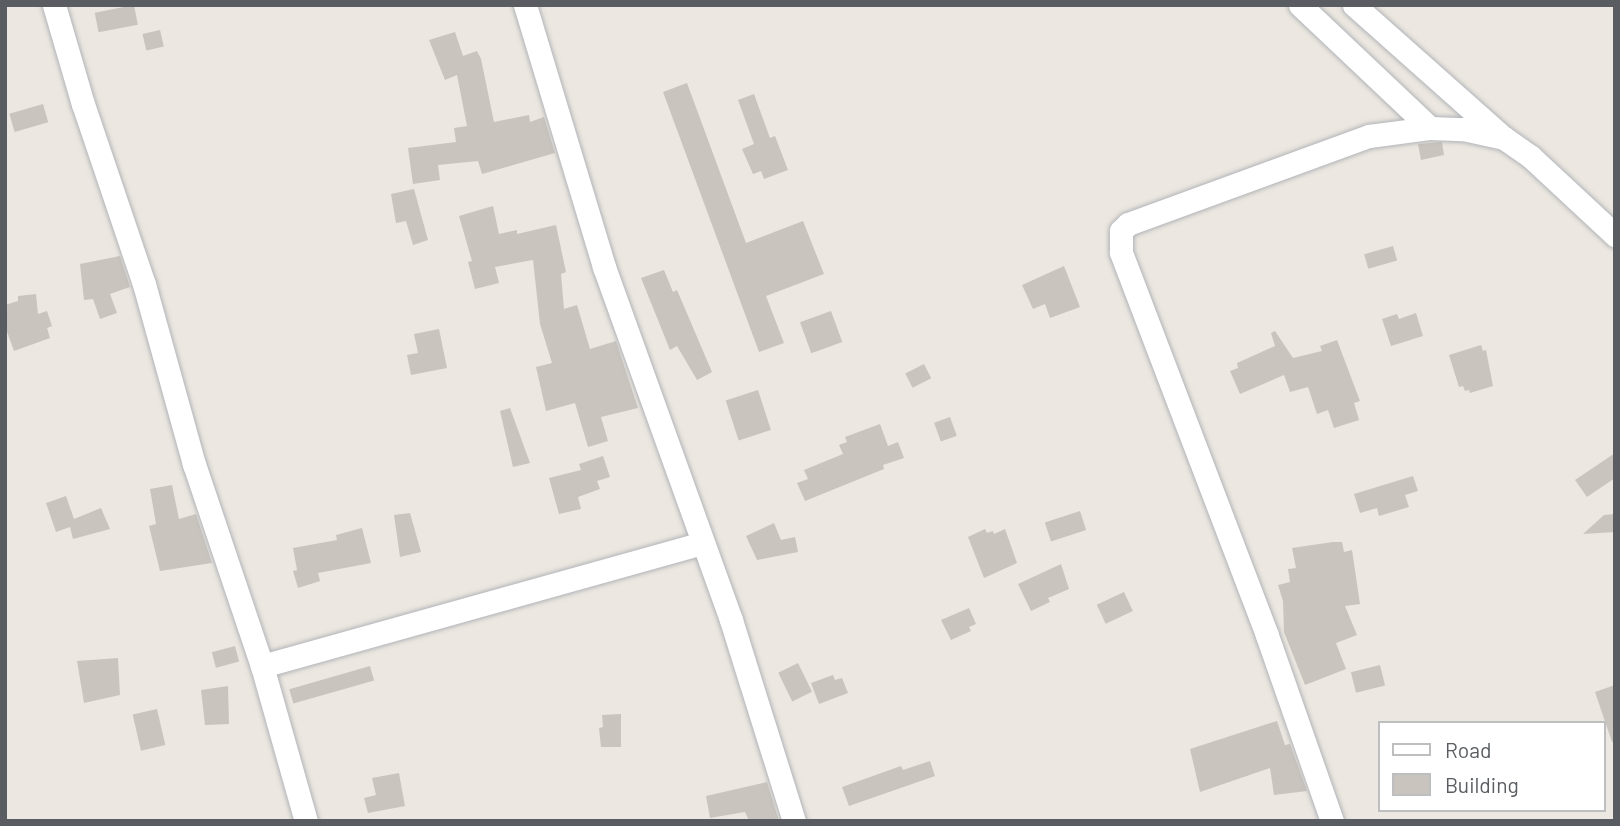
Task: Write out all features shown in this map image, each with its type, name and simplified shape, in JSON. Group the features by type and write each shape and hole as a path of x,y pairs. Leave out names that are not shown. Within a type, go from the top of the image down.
{"street":[{"path":"54,5 83,104 144,284 194,464 262,666 306,821"},
{"path":"525,5 604,267 731,620 794,821"},
{"path":"1300,5 1430,128"},
{"path":"1354,5 1504,138 1531,157 1615,235"},
{"path":"1332,821 1267,635 1125,265 1119,240 1121,231 1128,224 1369,136 1430,128 1463,130 1504,138"},
{"path":"262,666 702,543"}],"building":[{"path":"134,5 138,25 99,32 95,13"},
{"path":"160,30 164,47 146,51 142,34"},
{"path":"455,32 463,56 477,51 481,59 494,122 529,115 530,122 544,117 555,153 482,174 478,161 438,165 440,180 413,184 408,148 456,142 454,128 467,126 457,75 445,80 429,40"},
{"path":"687,83 746,243 803,221 824,274 766,296 784,343 759,352 663,92"},
{"path":"754,94 770,138 775,136 788,170 764,179 761,171 753,174 742,149 754,144 738,100"},
{"path":"43,104 48,122 15,132 9,114"},
{"path":"1442,142 1444,155 1421,160 1418,144"},
{"path":"414,189 428,240 413,245 406,221 396,223 391,194"},
{"path":"493,206 499,234 517,230 517,234 556,225 566,272 561,274 564,309 577,305 590,349 616,341 638,408 601,417 608,441 588,447 575,403 546,411 536,367 552,363 540,324 533,260 495,267 499,283 475,289 468,262 472,261 459,216"},
{"path":"1393,246 1397,260 1368,269 1364,254"},
{"path":"120,256 130,287 110,294 117,313 100,319 93,299 84,300 80,264"},
{"path":"1064,266 1080,307 1050,318 1045,304 1033,309 1022,285"},
{"path":"664,270 673,292 677,290 712,372 697,380 677,346 670,350 641,278"},
{"path":"36,294 38,314 47,311 52,326 47,328 50,338 14,351 5,326 5,305 18,301 18,296"},
{"path":"831,311 842,342 811,353 800,322"},
{"path":"1416,313 1423,336 1391,346 1382,319 1397,314 1399,319"},
{"path":"439,329 447,368 411,375 407,355 418,353 414,334"},
{"path":"1275,331 1293,358 1322,351 1320,346 1337,340 1360,401 1354,403 1359,420 1334,428 1328,410 1317,414 1308,387 1290,392 1284,375 1240,394 1230,371 1238,368 1237,363 1275,346 1271,333"},
{"path":"1481,345 1483,351 1486,350 1493,386 1470,393 1469,390 1465,391 1463,386 1459,387 1449,355"},
{"path":"924,364 931,378 913,388 905,374"},
{"path":"758,390 771,430 739,440 726,401"},
{"path":"510,408 530,463 513,467 500,411"},
{"path":"950,417 957,436 941,442 934,423"},
{"path":"880,424 888,446 898,442 904,458 883,465 884,469 805,501 797,483 808,479 804,470 843,454 839,445 847,442 845,437"},
{"path":"1615,453 1615,478 1587,497 1575,480"},
{"path":"603,456 610,477 597,481 600,489 578,497 581,509 559,514 549,478 581,470 579,464"},
{"path":"1413,476 1418,491 1405,495 1409,507 1379,516 1377,508 1360,513 1354,494"},
{"path":"172,485 179,519 196,514 212,563 160,571 149,526 156,524 150,489"},
{"path":"66,496 74,519 101,508 110,529 73,539 70,527 56,532 46,503"},
{"path":"1080,511 1086,530 1051,541 1045,522"},
{"path":"410,513 421,552 400,557 394,515"},
{"path":"1615,514 1615,532 1583,534 1604,515"},
{"path":"774,523 781,540 795,537 798,552 757,560 746,536"},
{"path":"362,528 371,563 318,573 320,581 298,588 293,571 297,570 293,548 337,540 336,535"},
{"path":"985,529 987,533 993,531 994,534 1005,529 1017,563 984,578 968,537"},
{"path":"1342,542 1344,552 1352,550 1360,604 1345,606 1357,635 1336,643 1346,669 1305,685 1284,632 1283,601 1278,585 1290,582 1288,569 1296,568 1292,548"},
{"path":"1061,564 1069,589 1048,598 1050,602 1031,611 1018,584"},
{"path":"1124,592 1133,611 1106,624 1097,605"},
{"path":"969,608 976,624 969,627 971,631 951,640 941,620"},
{"path":"235,646 239,661 216,668 212,652"},
{"path":"118,658 120,695 84,703 77,661"},
{"path":"798,663 812,692 792,701 778,673"},
{"path":"1380,665 1385,685 1356,693 1351,672"},
{"path":"370,666 374,680 293,704 289,689"},
{"path":"833,675 835,680 842,678 848,693 819,704 811,683"},
{"path":"1615,685 1615,741 1612,742 1595,692"},
{"path":"228,686 229,724 205,725 201,690"},
{"path":"157,709 165,745 141,751 133,715"},
{"path":"621,714 621,747 601,747 599,728 603,727 602,715"},
{"path":"1277,721 1285,745 1290,744 1307,791 1274,795 1270,768 1200,792 1190,749"},
{"path":"930,761 935,776 849,806 842,787 901,766 903,770"},
{"path":"399,773 405,806 368,813 364,798 376,795 372,778"},
{"path":"767,782 779,821 749,821 745,812 710,818 706,796"}]}
